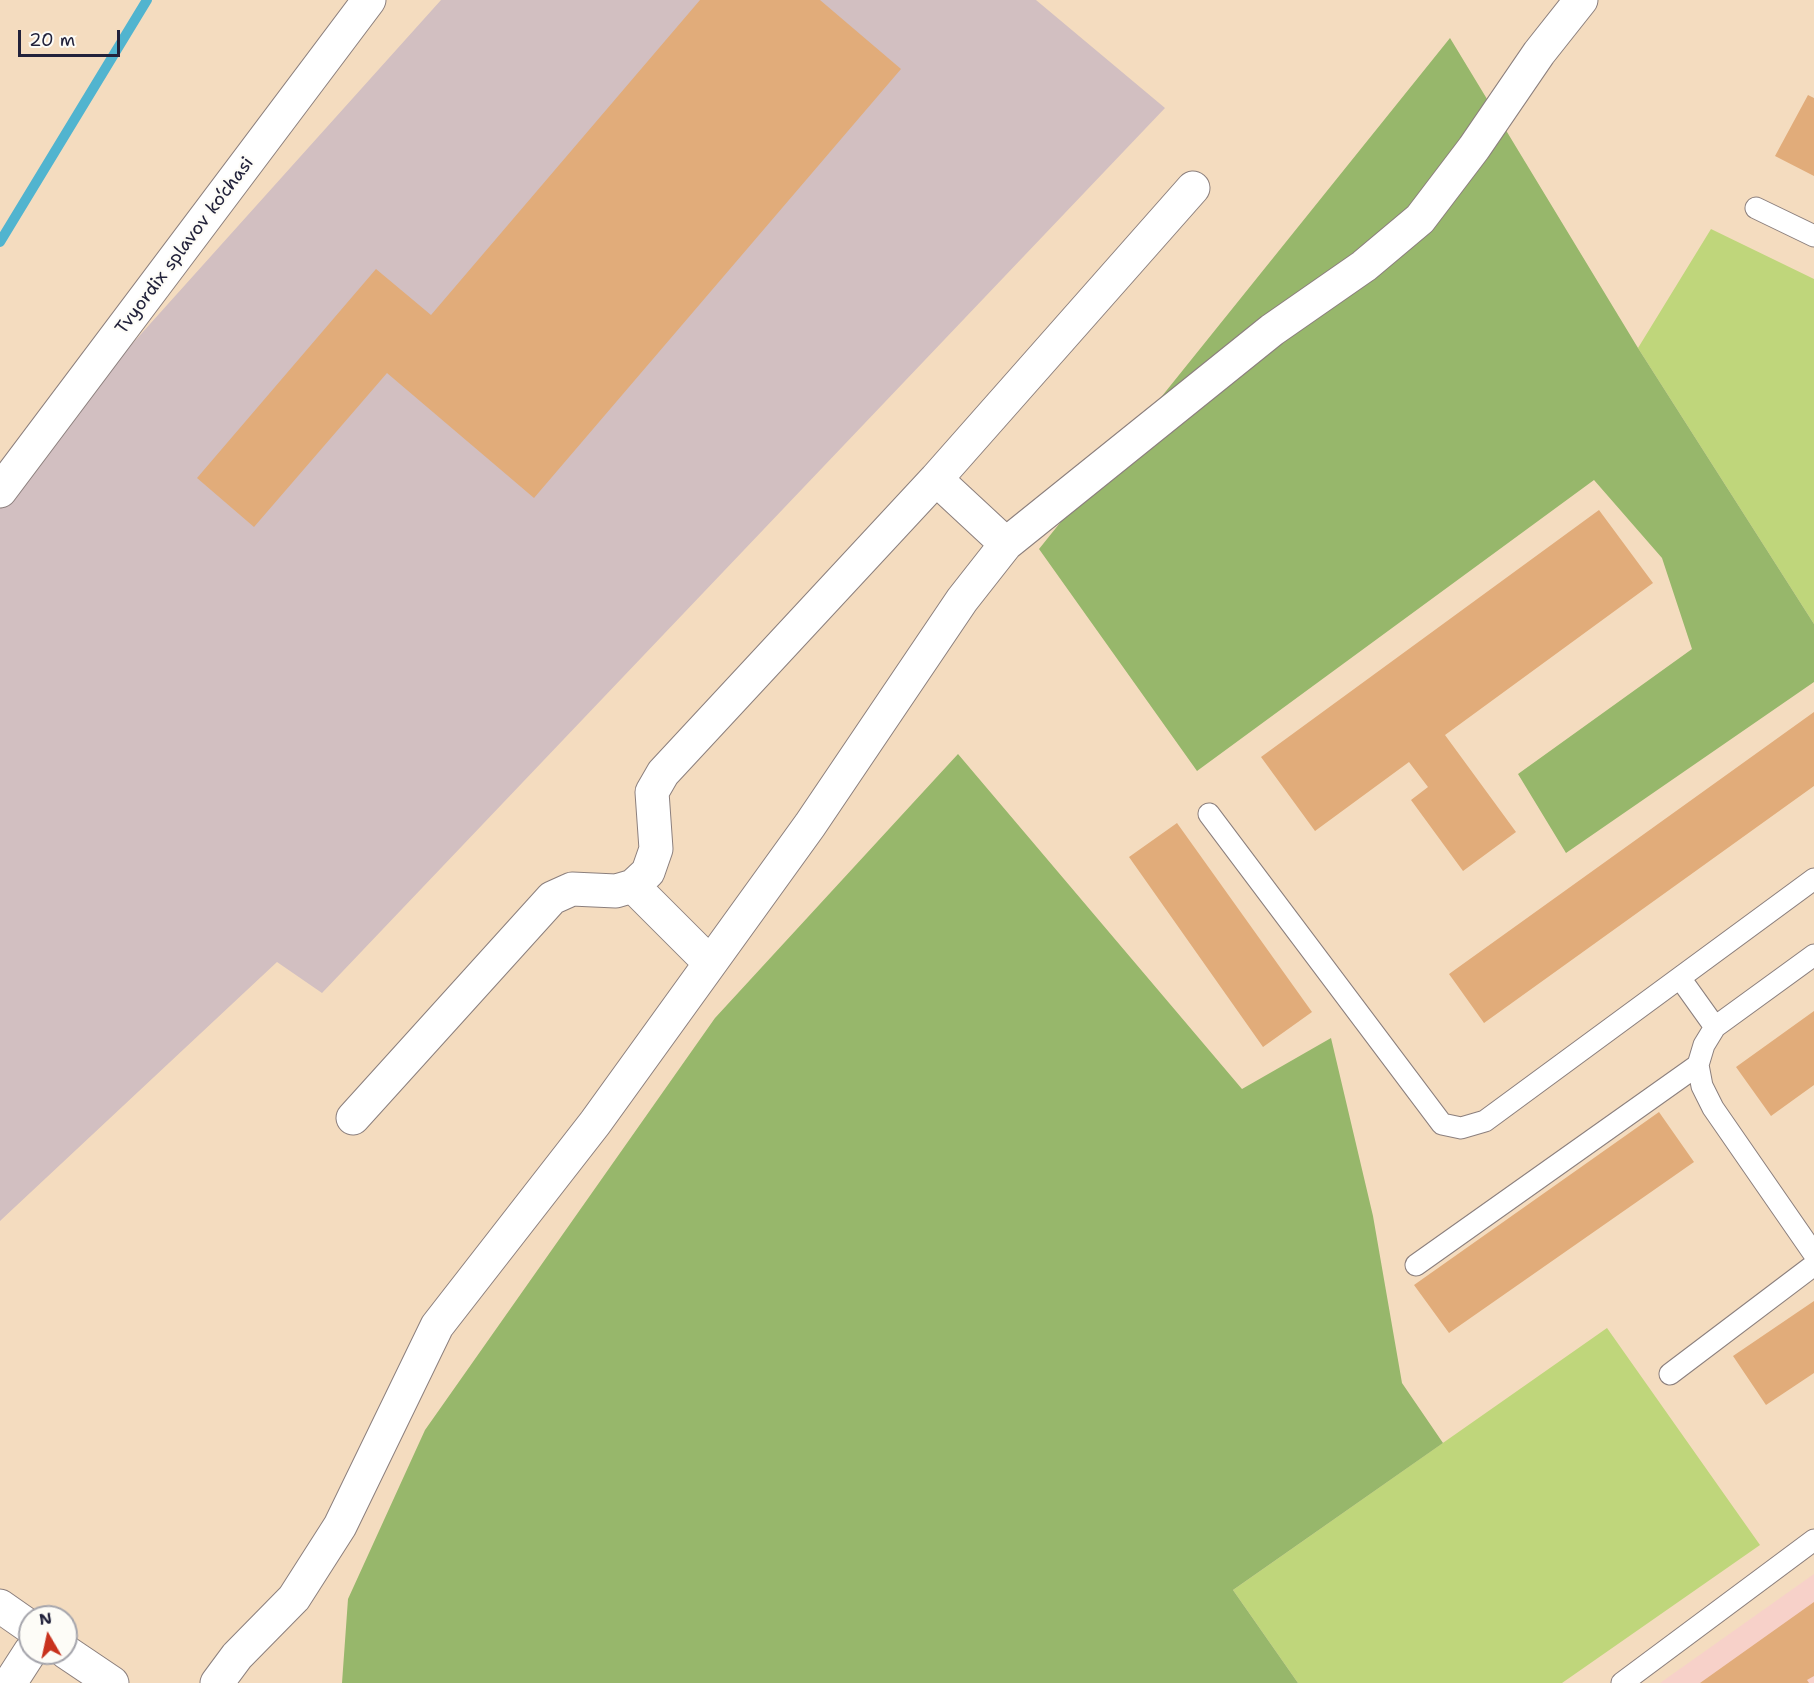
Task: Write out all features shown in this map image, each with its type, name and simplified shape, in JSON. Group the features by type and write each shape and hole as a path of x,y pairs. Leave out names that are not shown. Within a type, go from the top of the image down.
{"street":[{"name":"Tvyordix splavov ko‘chasi","path":"0,491 369,0"},
{"path":"217,1683 237,1656 294,1598 340,1526 437,1326 595,1123 810,825 962,600 1006,544 1272,330 1364,266 1420,219 1474,148 1539,53 1581,0"},
{"path":"353,1118 552,898 572,889 616,891 633,886 648,873 656,849 651,792 663,773 936,479 1193,188"},
{"path":"936,479 1006,544"},
{"path":"633,886 710,963"},
{"path":"0,1606 18,1619"},
{"path":"78,1660 112,1683"},
{"path":"10,1683 22,1665"}],"lane":[{"path":"1756,208 1814,236"},
{"path":"1209,814 1442,1124 1461,1128 1485,1121 1814,879"},
{"path":"1814,955 1715,1028 1704,1045 1698,1065 1702,1086 1713,1108 1814,1254"},
{"path":"1680,978 1715,1028"},
{"path":"1416,1265 1698,1065"},
{"path":"1670,1374 1814,1264"},
{"path":"1622,1683 1814,1540"}],"shaded area":[{"path":"441,0 1036,0 1165,108 322,993 277,962 0,1221 0,491"},
{"path":"1814,1574 1814,1683 1660,1683"}],"green space":[{"path":"1450,38 1638,348 1814,624 1814,682 1566,853 1518,774 1692,649 1662,558 1594,480 1197,771 1039,549"},
{"path":"1711,229 1814,279 1814,624 1638,348"},
{"path":"958,754 1242,1089 1331,1038 1373,1216 1402,1383 1443,1443 1233,1590 1298,1683 342,1683 348,1599 425,1430 715,1018"},
{"path":"1607,1328 1760,1545 1562,1683 1298,1683 1233,1590"}],"building":[{"path":"700,0 820,0 901,69 534,498 387,373 254,527 197,478 376,269 431,315"},
{"path":"1808,95 1814,98 1814,176 1775,156"},
{"path":"1599,510 1653,583 1445,735 1516,832 1463,871 1411,800 1428,787 1409,762 1315,831 1261,757"},
{"path":"1814,712 1814,786 1484,1023 1449,974"},
{"path":"1177,823 1312,1012 1263,1047 1129,857"},
{"path":"1814,1011 1814,1085 1771,1116 1736,1067"},
{"path":"1659,1112 1694,1162 1449,1333 1414,1285"},
{"path":"1814,1301 1814,1373 1766,1405 1733,1356"},
{"path":"1814,1602 1814,1676 1807,1680 1809,1683 1700,1683"}],"waterway":[{"path":"0,242 147,0"}]}
